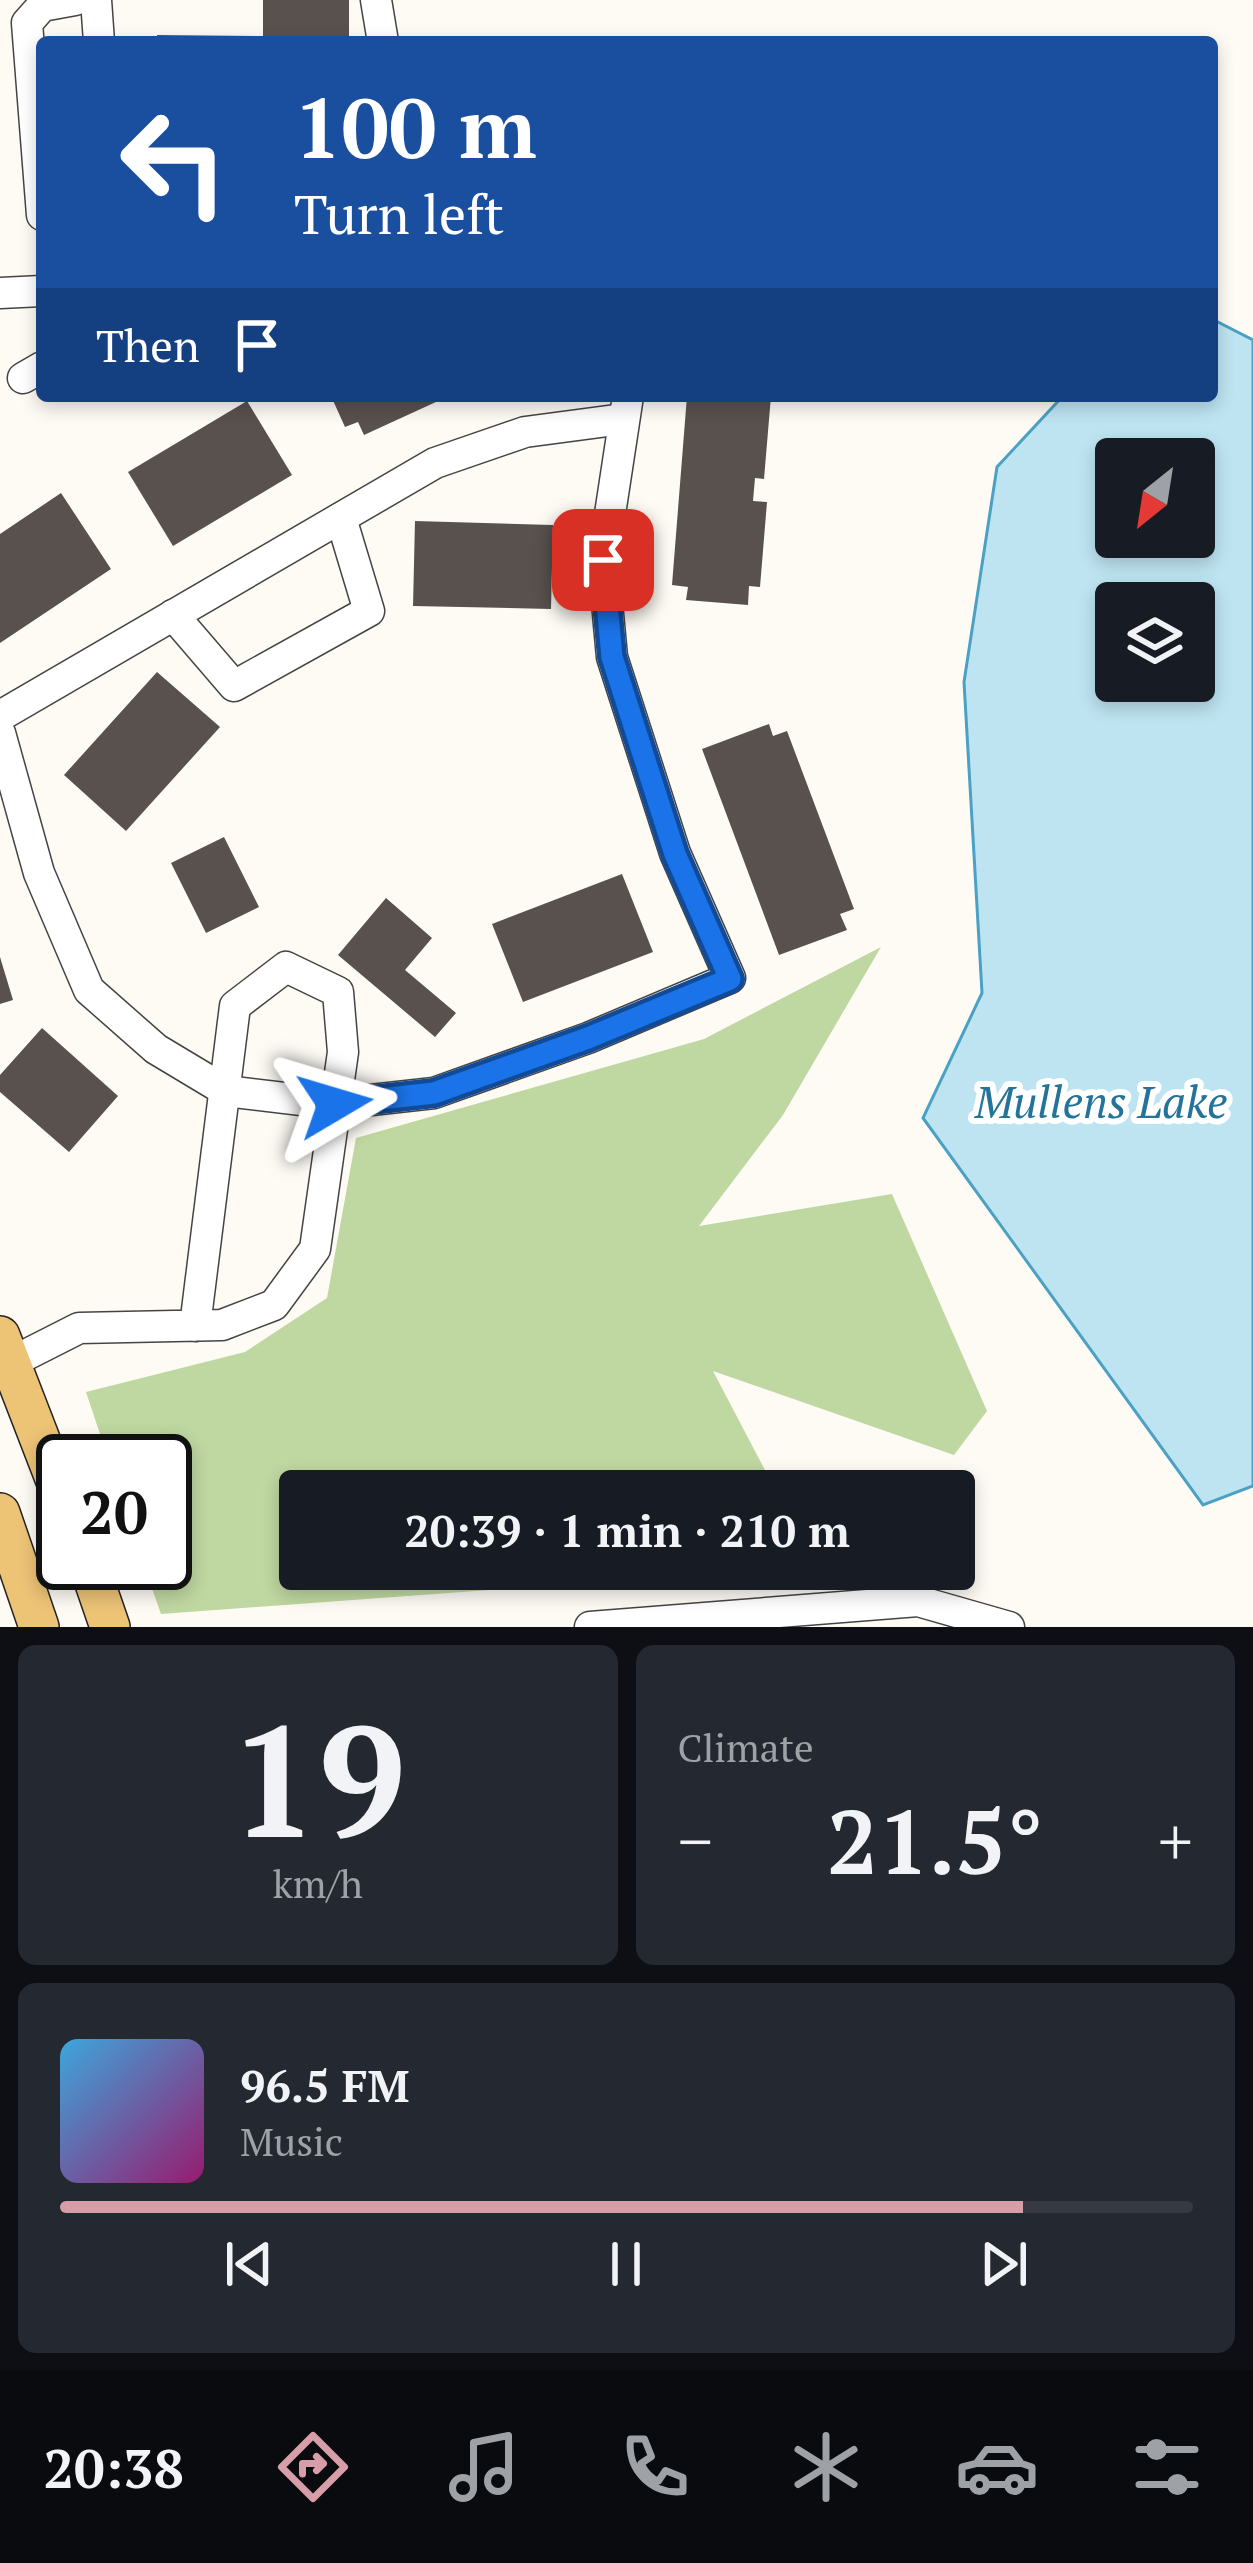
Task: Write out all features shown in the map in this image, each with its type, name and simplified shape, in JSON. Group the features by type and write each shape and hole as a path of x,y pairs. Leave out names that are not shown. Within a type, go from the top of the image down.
{"main road":[{"path":"5,1350 38,1434"},
{"path":"0,1513 39,1627"},
{"path":"97,1590 110,1627"}],"street":[{"path":"36,138 27,23 42,6 75,0"},
{"path":"96,0 99,36"},
{"path":"376,0 382,36"},
{"path":"0,293 36,291"},
{"path":"0,716 435,463 525,432 626,407 603,560 612,657 675,854 730,979 588,1038 434,1093 335,1104 226,1091 156,1049 88,990 39,873 0,734"},
{"path":"173,615 234,686 369,611 341,518"},
{"path":"5,1350 79,1328 196,1326 222,1325 274,1305 315,1249 343,1052 338,992 286,968 235,1006 196,1326"},
{"path":"590,1627 918,1601 1009,1627"}],"green space":[{"path":"881,947 783,1115 699,1226 892,1194 987,1411 954,1455 713,1371 765,1470 279,1470 279,1590 490,1590 161,1614 153,1590 192,1590 192,1434 100,1434 86,1392 245,1352 327,1298 356,1138 704,1039"}],"water":[{"name":"Mullens Lake","path":"1218,322 1253,340 1253,1486 1203,1505 923,1118 982,993 964,682 997,467 1057,402 1218,402"}],"building":[{"path":"263,0 349,0 349,36 263,36"},
{"path":"248,402 292,475 173,546 128,472"},
{"path":"334,402 436,402 364,435 358,422 345,427"},
{"path":"687,402 770,402 764,479 755,478 753,501 767,502 760,587 749,586 748,605 686,600 688,587 672,585"},
{"path":"61,493 111,569 0,643 0,534"},
{"path":"415,521 553,525 551,609 413,606"},
{"path":"157,672 220,727 126,831 64,775"},
{"path":"769,724 773,736 787,731 854,909 840,914 847,930 779,955 702,749"},
{"path":"224,837 259,907 206,933 171,863"},
{"path":"622,874 653,952 523,1002 492,924"},
{"path":"386,898 432,938 405,970 456,1013 435,1037 338,955"},
{"path":"0,957 13,1000 0,1004"},
{"path":"42,1028 118,1096 69,1152 0,1092 0,1075"}],"route":[{"path":"335,1104 434,1093 588,1038 730,979 675,854 612,657 603,560"}]}
